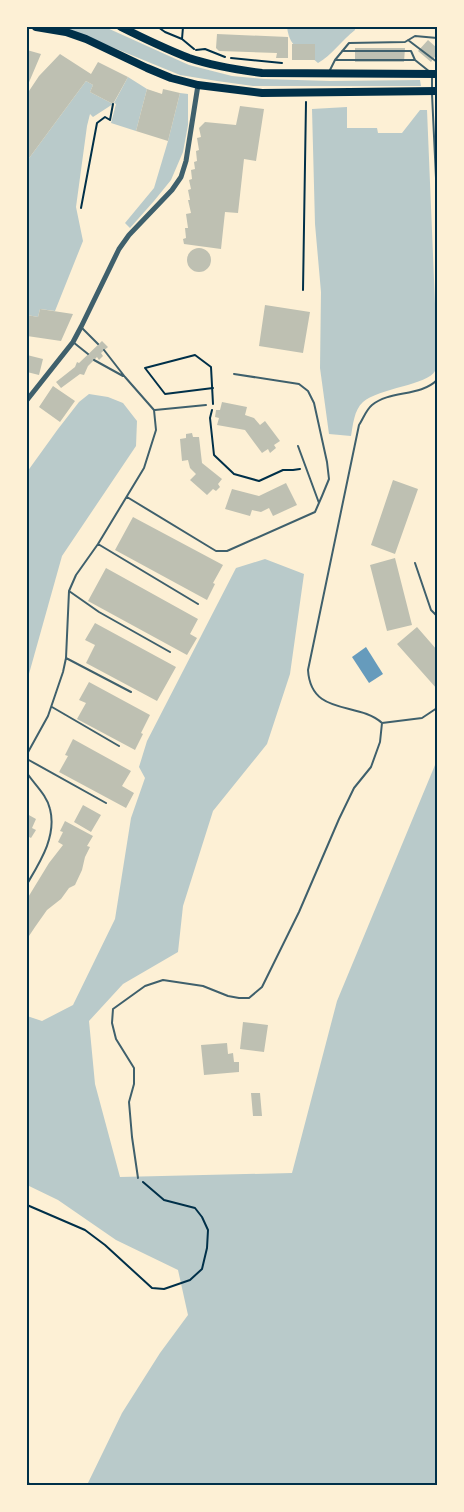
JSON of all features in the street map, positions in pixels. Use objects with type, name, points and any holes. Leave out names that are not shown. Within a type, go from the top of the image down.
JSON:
[{"type":"main road","points":[[36,27],[66,32],[86,39],[163,75],[198,85],[262,93],[434,91]]},
{"type":"main road","points":[[121,27],[191,58],[262,73],[435,74]]},
{"type":"street","points":[[27,400],[73,342],[119,249],[181,177],[186,161],[198,85]]},
{"type":"lane","points":[[329,74],[335,60],[349,43],[405,42],[415,36],[437,38]]},
{"type":"lane","points":[[408,40],[437,62]]},
{"type":"lane","points":[[342,51],[411,51],[415,60],[435,74],[437,199]]},
{"type":"lane","points":[[335,60],[415,60]]},
{"type":"lane","points":[[81,327],[98,344]]},
{"type":"lane","points":[[73,342],[88,354]]},
{"type":"lane","points":[[27,754],[52,707],[63,672],[66,658],[69,591],[76,575],[98,544],[144,468],[156,430],[154,410],[104,350]]},
{"type":"lane","points":[[94,360],[125,377]]},
{"type":"lane","points":[[126,497],[216,551],[227,551],[315,512],[328,479],[327,462],[314,402],[308,391],[299,384],[234,374]]},
{"type":"lane","points":[[437,380],[421,389],[387,398],[370,406],[359,425],[308,670],[309,681],[319,697],[332,705],[375,717],[382,723],[422,718],[437,708]]},
{"type":"lane","points":[[154,410],[206,405]]},
{"type":"lane","points":[[298,446],[319,503]]},
{"type":"lane","points":[[98,544],[198,604]]},
{"type":"lane","points":[[415,562],[431,610],[437,616]]},
{"type":"lane","points":[[69,591],[99,612],[170,652]]},
{"type":"lane","points":[[66,658],[131,692]]},
{"type":"lane","points":[[52,707],[119,746]]},
{"type":"lane","points":[[138,1178],[129,1102],[134,1084],[134,1068],[116,1039],[112,1023],[113,1009],[146,986],[163,981],[203,986],[239,998],[249,998],[262,987],[354,788],[371,767],[380,742],[382,723]]},
{"type":"lane","points":[[27,759],[106,803]]},
{"type":"lane","points":[[27,773],[50,808],[51,824],[45,853],[27,884]]},
{"type":"path","points":[[158,27],[182,39],[212,64]]},
{"type":"path","points":[[182,39],[183,27]]},
{"type":"path","points":[[196,51],[205,50],[227,57],[281,62],[288,73]]},
{"type":"path","points":[[81,208],[97,123],[105,117],[110,120],[113,104]]},
{"type":"path","points":[[303,290],[306,109]]},
{"type":"path","points":[[213,388],[165,394],[145,368],[195,355],[211,367],[213,388],[213,406],[210,418],[214,455],[234,474],[259,482],[283,470],[306,468]]},
{"type":"path","points":[[27,1205],[85,1230],[152,1288],[164,1289],[190,1280],[202,1269],[207,1248],[208,1230],[202,1217],[195,1208],[164,1200],[138,1178]]},
{"type":"path","points":[[27,1479],[29,1485]]},
{"type":"shaded area","points":[[63,27],[105,27],[189,65],[232,76],[330,81],[420,80],[421,86],[253,86],[180,75]]},
{"type":"shaded area","points":[[287,27],[355,27],[355,30],[318,63],[294,45]]},
{"type":"shaded area","points":[[128,77],[147,89],[136,131],[111,123],[116,104],[114,103]]},
{"type":"shaded area","points":[[86,81],[93,85],[90,92],[113,104],[93,117],[90,114],[87,126],[76,207],[83,241],[55,311],[40,309],[38,317],[27,315],[27,161]]},
{"type":"shaded area","points":[[180,93],[188,94],[188,125],[183,152],[171,180],[130,228],[125,223],[154,188]]},
{"type":"shaded area","points":[[347,107],[347,128],[377,128],[378,133],[402,133],[420,110],[427,110],[437,359],[436,369],[431,376],[380,393],[363,402],[356,413],[351,436],[329,434],[320,368],[321,292],[315,224],[312,109]]},
{"type":"shaded area","points":[[89,394],[108,397],[123,403],[137,421],[136,446],[62,556],[27,681],[27,472],[79,402]]},
{"type":"shaded area","points":[[265,559],[304,574],[290,674],[267,744],[213,811],[183,906],[178,952],[123,984],[89,1021],[95,1084],[120,1177],[292,1173],[337,1001],[435,765],[437,765],[437,1485],[87,1485],[122,1413],[160,1353],[188,1315],[178,1270],[116,1240],[58,1200],[27,1185],[27,1016],[42,1021],[73,1005],[115,919],[131,818],[145,778],[139,767],[147,741],[236,568]]},
{"type":"water","points":[[366,647],[383,674],[369,683],[352,657]]},
{"type":"building","points":[[217,34],[288,37],[288,58],[276,58],[277,53],[219,51],[216,48]]},
{"type":"building","points":[[428,40],[437,48],[437,54],[431,62],[418,51]]},
{"type":"building","points":[[292,44],[315,44],[315,60],[292,60]]},
{"type":"building","points":[[355,48],[405,48],[404,62],[355,62]]},
{"type":"building","points":[[27,50],[41,54],[27,87]]},
{"type":"building","points":[[60,54],[91,74],[98,62],[128,77],[113,104],[90,92],[93,85],[86,81],[27,161],[27,94],[39,76]]},
{"type":"building","points":[[147,89],[162,94],[163,89],[180,93],[168,141],[136,131]]},
{"type":"building","points":[[240,106],[264,109],[256,161],[244,159],[238,213],[225,212],[221,249],[184,244],[185,228],[188,228],[186,214],[191,213],[188,200],[190,200],[188,190],[191,189],[189,180],[192,179],[191,170],[195,169],[194,162],[197,161],[196,151],[199,150],[197,138],[201,137],[199,128],[205,122],[236,125]]},
{"type":"building","points":[[199,248],[204,249],[210,255],[210,265],[204,271],[199,272],[194,271],[188,265],[187,260],[188,255],[194,249]]},
{"type":"building","points":[[265,305],[310,312],[303,353],[259,346]]},
{"type":"building","points":[[40,309],[73,314],[61,341],[27,336],[27,315],[38,317]]},
{"type":"building","points":[[102,341],[108,347],[101,353],[103,356],[99,360],[97,357],[88,366],[84,375],[80,374],[61,388],[56,382]]},
{"type":"building","points":[[27,355],[43,359],[39,375],[27,372]]},
{"type":"building","points":[[53,386],[75,401],[60,422],[39,407]]},
{"type":"building","points":[[222,402],[247,407],[245,415],[254,418],[260,425],[265,421],[280,441],[274,445],[276,448],[270,453],[268,449],[262,453],[245,430],[217,425],[219,418],[215,417],[216,410],[220,410]]},
{"type":"building","points":[[192,433],[193,437],[199,437],[202,463],[222,479],[218,484],[220,487],[216,491],[213,489],[207,495],[190,480],[196,474],[190,468],[188,460],[182,461],[180,439]]},
{"type":"building","points":[[393,480],[418,489],[395,554],[371,545]]},
{"type":"building","points":[[286,483],[297,505],[273,516],[269,508],[261,512],[252,510],[250,516],[225,509],[232,489],[259,496]]},
{"type":"building","points":[[133,517],[223,565],[207,600],[115,550]]},
{"type":"building","points":[[395,558],[412,625],[387,631],[370,565]]},
{"type":"building","points":[[106,568],[198,619],[190,634],[197,638],[187,655],[88,601]]},
{"type":"building","points":[[95,623],[176,667],[157,701],[86,663],[95,645],[85,640]]},
{"type":"building","points":[[417,627],[437,650],[437,689],[397,644]]},
{"type":"building","points":[[89,682],[150,715],[135,750],[77,719],[86,703],[79,700]]},
{"type":"building","points":[[73,739],[131,771],[122,786],[134,793],[126,808],[59,772],[68,756],[65,755]]},
{"type":"building","points":[[83,805],[101,815],[91,832],[74,822]]},
{"type":"building","points":[[27,814],[36,819],[32,828],[36,830],[31,838],[27,836]]},
{"type":"building","points":[[65,821],[93,836],[87,846],[90,847],[75,885],[47,910],[29,936],[27,935],[27,899],[63,845],[58,842]]},
{"type":"building","points":[[243,1022],[268,1025],[264,1052],[240,1049]]},
{"type":"building","points":[[227,1043],[228,1054],[233,1053],[234,1062],[239,1062],[239,1072],[204,1075],[201,1045]]},
{"type":"building","points":[[251,1093],[260,1093],[262,1116],[253,1116]]}]
